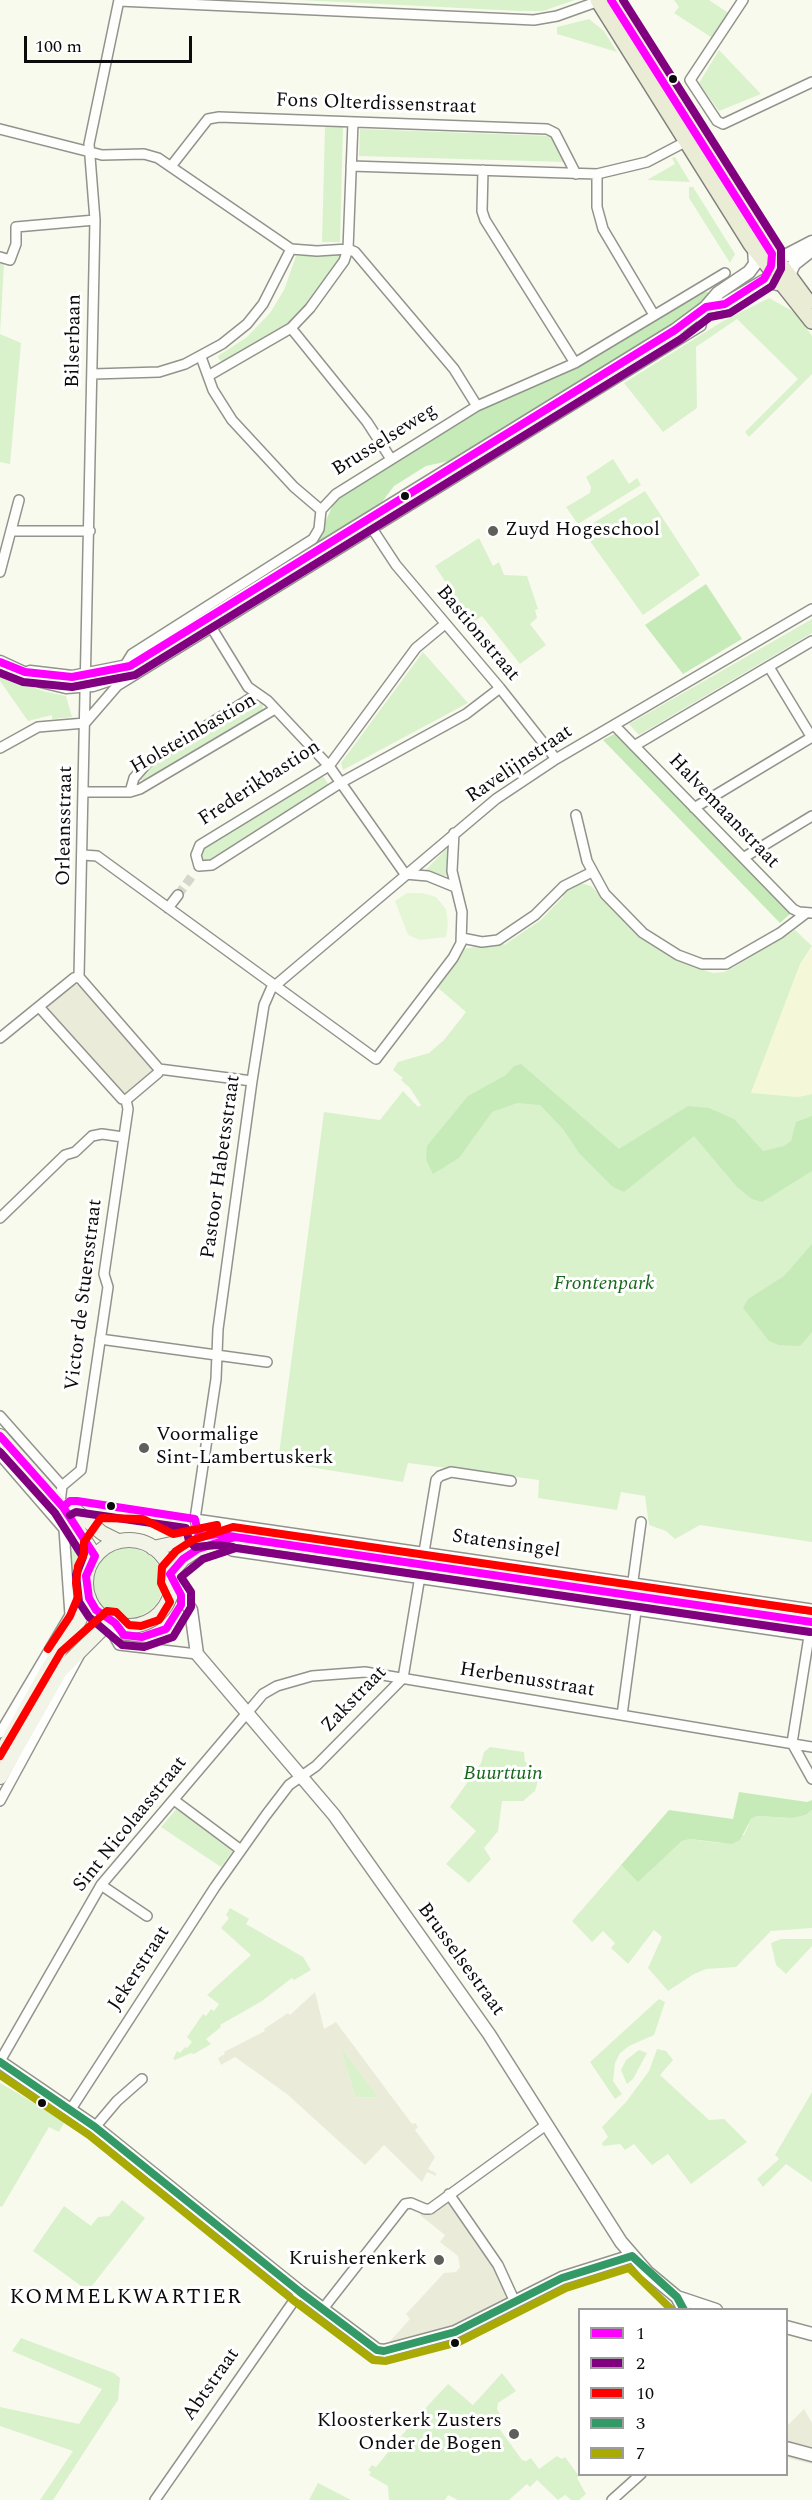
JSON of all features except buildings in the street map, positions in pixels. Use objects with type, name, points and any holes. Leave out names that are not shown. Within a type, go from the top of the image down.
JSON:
[{"type":"main road","points":[[603,0],[754,248],[771,261]]},
{"type":"main road","points":[[603,0],[812,321]]},
{"type":"main road","points":[[787,283],[812,307]]},
{"type":"main road","points":[[0,1436],[56,1499],[95,1556]]},
{"type":"main road","points":[[56,1499],[76,1510],[102,1533],[118,1541]]},
{"type":"main road","name":"Statensingel","points":[[153,1548],[217,1534],[634,1596],[811,1629]]},
{"type":"main road","name":"Statensingel","points":[[171,1577],[183,1558],[198,1549],[235,1537]]},
{"type":"main road","points":[[118,1541],[139,1541],[153,1548],[164,1560],[171,1577],[167,1600],[156,1616],[138,1624],[112,1622],[96,1610],[89,1598],[86,1576],[95,1556],[105,1547],[118,1541]]},
{"type":"main road","points":[[0,1755],[64,1637],[89,1598]]},
{"type":"main road","points":[[0,1777],[60,1671],[78,1650],[112,1622]]},
{"type":"street","points":[[119,1],[534,20],[565,14],[603,0]]},
{"type":"street","points":[[743,0],[690,80],[717,121],[723,124],[812,82]]},
{"type":"street","name":"Bilserbaan","points":[[84,681],[90,531],[95,219],[88,151],[119,1]]},
{"type":"street","name":"Fons Olterdissenstraat","points":[[172,165],[208,119],[214,117],[547,129],[555,133],[576,174]]},
{"type":"street","points":[[208,376],[291,328],[324,291],[345,261],[348,249],[352,122]]},
{"type":"street","points":[[0,129],[102,154],[144,154],[172,165],[291,249],[317,251],[348,249],[365,261],[454,369],[477,406]]},
{"type":"street","points":[[351,166],[597,174],[641,164],[687,141]]},
{"type":"street","points":[[483,170],[482,211],[485,220],[575,363]]},
{"type":"street","points":[[597,174],[598,219],[654,315]]},
{"type":"street","points":[[0,257],[10,260],[16,244],[16,226],[95,219]]},
{"type":"street","points":[[771,261],[811,243]]},
{"type":"street","points":[[787,283],[794,264],[811,243]]},
{"type":"street","name":"Brusselseweg","points":[[0,662],[46,683],[114,678],[127,666],[389,513],[675,330],[704,308],[718,293],[751,269],[756,259],[754,248]]},
{"type":"street","points":[[93,374],[159,372],[201,357],[232,337],[251,320],[267,298],[291,249]]},
{"type":"street","name":"Brusselseweg","points":[[127,666],[132,654],[305,545],[319,529],[321,510],[336,494],[477,406],[575,363],[725,273]]},
{"type":"street","name":"Brusselseweg","points":[[704,308],[725,304],[764,281],[787,283]]},
{"type":"street","points":[[703,287],[718,293],[725,304]]},
{"type":"street","points":[[291,328],[367,422],[391,459]]},
{"type":"street","points":[[201,357],[208,376],[232,420],[294,487],[321,510]]},
{"type":"street","points":[[0,572],[13,531],[19,500]]},
{"type":"street","name":"Brusselseweg","points":[[85,723],[117,686],[213,630],[373,530],[389,513]]},
{"type":"street","name":"Bastionstraat","points":[[373,530],[396,565],[500,688],[556,759]]},
{"type":"street","points":[[13,531],[90,531]]},
{"type":"street","name":"Ravelijnstraat","points":[[273,985],[496,800],[556,759],[812,609]]},
{"type":"street","name":"Frederikbastion","points":[[192,876],[199,866],[196,855],[200,845],[329,766],[416,648],[445,624]]},
{"type":"street","points":[[213,630],[248,687],[275,709],[329,766],[405,874],[440,879],[455,887]]},
{"type":"street","points":[[634,746],[812,641]]},
{"type":"street","points":[[694,808],[812,737],[769,667]]},
{"type":"street","name":"Orleansstraat","points":[[79,977],[85,792],[84,681]]},
{"type":"street","points":[[199,866],[205,868],[212,865],[342,782],[466,714],[500,688]]},
{"type":"street","name":"Holsteinbastion","points":[[130,792],[134,778],[147,763],[257,694]]},
{"type":"street","name":"Holsteinbastion","points":[[85,792],[130,792],[140,789],[275,709]]},
{"type":"street","points":[[0,748],[38,727],[85,723]]},
{"type":"street","name":"Halvemaanstraat","points":[[614,725],[793,909],[808,913]]},
{"type":"street","points":[[576,815],[592,872],[619,910],[643,933],[664,947],[702,964],[718,966],[732,962],[808,913]]},
{"type":"street","points":[[743,858],[812,816]]},
{"type":"street","points":[[83,855],[97,856],[375,1059],[453,958],[462,938],[462,912],[452,871],[454,833]]},
{"type":"street","points":[[462,938],[482,942],[498,940],[535,915],[564,886],[592,872]]},
{"type":"street","points":[[168,908],[178,895]]},
{"type":"street","points":[[0,1038],[40,1008],[74,978],[79,977],[159,1069],[252,1081]]},
{"type":"street","name":"Pastoor Habetsstraat","points":[[199,1537],[195,1519],[252,1081],[265,1000],[273,985]]},
{"type":"street","points":[[40,1008],[122,1099],[126,1100],[158,1073],[159,1069]]},
{"type":"street","name":"Victor de Stuersstraat","points":[[56,1499],[81,1470],[108,1287],[104,1274],[128,1109],[126,1100]]},
{"type":"street","points":[[0,1218],[65,1155],[75,1152],[92,1136],[102,1134],[123,1137]]},
{"type":"street","points":[[100,1339],[267,1362]]},
{"type":"street","points":[[0,1416],[56,1499],[65,1532],[70,1615],[64,1637],[0,1733]]},
{"type":"street","points":[[0,1455],[56,1499]]},
{"type":"street","name":"Zakstraat","points":[[301,1776],[316,1766],[403,1678],[434,1486],[440,1476],[451,1472],[510,1481]]},
{"type":"street","name":"Statensingel","points":[[195,1519],[421,1565]]},
{"type":"street","points":[[622,1715],[641,1522]]},
{"type":"street","points":[[112,1622],[119,1645],[197,1654],[191,1610],[171,1577]]},
{"type":"street","name":"Statensingel","points":[[634,1596],[812,1609]]},
{"type":"street","points":[[811,1629],[792,1743],[812,1779]]},
{"type":"street","points":[[0,1801],[80,1658],[78,1650]]},
{"type":"street","name":"Brusselsestraat","points":[[197,1654],[334,1815],[489,2034],[621,2242],[632,2256],[677,2298],[683,2308]]},
{"type":"street","name":"Herbenusstraat","points":[[247,1713],[273,1687],[312,1676],[365,1672],[812,1747]]},
{"type":"street","name":"Sint Nicolaasstraat","points":[[0,2061],[101,1885],[247,1713]]},
{"type":"street","name":"Jekerstraat","points":[[71,2109],[241,1850],[289,1785],[301,1776]]},
{"type":"street","points":[[174,1800],[241,1850]]},
{"type":"street","name":"Jekerstraat","points":[[101,1885],[147,1916]]},
{"type":"street","points":[[0,2061],[95,2127],[322,2310],[377,2350],[384,2351],[455,2332],[569,2275],[632,2256]]},
{"type":"street","points":[[95,2127],[117,2101],[142,2079]]},
{"type":"street","points":[[322,2310],[405,2204],[411,2203],[425,2210],[430,2209],[546,2125]]},
{"type":"street","points":[[449,2194],[498,2265],[515,2302]]},
{"type":"street","name":"Abtstraat","points":[[155,2500],[301,2293]]},
{"type":"street","name":"Brusselsestraat","points":[[677,2298],[709,2308]]},
{"type":"street","points":[[788,2328],[812,2334]]},
{"type":"street","points":[[788,2449],[812,2455]]},
{"type":"street","points":[[612,2500],[640,2476]]},
{"type":"green space","points":[[300,0],[575,0],[543,11],[520,11]]},
{"type":"green space","points":[[619,0],[625,0],[673,77],[670,79]]},
{"type":"green space","points":[[674,0],[709,0],[733,16],[717,41],[674,13],[679,7]]},
{"type":"green space","points":[[589,19],[604,31],[617,52],[557,34],[557,27]]},
{"type":"green space","points":[[719,50],[761,94],[719,111],[699,83]]},
{"type":"green space","points":[[325,127],[343,127],[340,242],[322,242]]},
{"type":"green space","points":[[360,129],[551,136],[565,162],[359,156]]},
{"type":"green space","points":[[713,140],[768,229],[761,233],[706,145]]},
{"type":"green space","points":[[675,157],[690,182],[647,180],[675,164],[672,158]]},
{"type":"green space","points":[[689,187],[693,187],[735,254],[730,263],[689,198]]},
{"type":"green space","points":[[342,255],[311,302],[287,325],[222,362],[219,359],[218,356],[247,337],[270,313],[284,290],[296,256]]},
{"type":"green space","points":[[0,262],[4,263],[0,334]]},
{"type":"green space","points":[[708,292],[710,295],[684,316],[449,461],[426,466],[394,486],[379,506],[315,544],[333,505],[341,495],[480,408],[698,293]]},
{"type":"green space","points":[[769,298],[796,313],[812,336],[812,374],[749,437],[745,432],[798,379],[737,319],[696,347],[697,408],[663,432],[624,383],[723,321]]},
{"type":"green space","points":[[0,334],[21,343],[10,464],[0,462]]},
{"type":"green space","points":[[613,459],[629,484],[637,478],[641,485],[578,524],[566,507],[590,493],[591,487],[586,477]]},
{"type":"green space","points":[[645,491],[700,575],[643,615],[582,530]]},
{"type":"green space","points":[[479,538],[493,566],[499,562],[504,575],[527,576],[538,609],[535,610],[537,618],[530,624],[546,645],[520,664],[482,616],[464,628],[436,594],[448,586],[435,566]]},
{"type":"green space","points":[[706,584],[742,639],[683,674],[645,625]]},
{"type":"green space","points":[[812,619],[812,633],[639,735],[629,724]]},
{"type":"green space","points":[[423,652],[468,703],[343,770],[341,763]]},
{"type":"green space","points":[[0,674],[43,691],[66,696],[72,717],[52,719],[52,715],[28,721],[0,681]]},
{"type":"green space","points":[[257,700],[263,703],[263,710],[148,780],[141,780],[140,776],[145,770]]},
{"type":"green space","points":[[616,733],[791,913],[780,923],[603,740]]},
{"type":"green space","points":[[322,775],[329,785],[206,865],[199,861],[204,847]]},
{"type":"green space","points":[[446,849],[450,851],[449,874],[446,876],[425,871]]},
{"type":"green space","name":"Frontenpark","points":[[580,883],[591,886],[640,935],[691,966],[713,973],[724,972],[734,967],[795,930],[812,946],[800,964],[751,1093],[798,1097],[812,1094],[812,1542],[700,1525],[675,1539],[666,1531],[649,1525],[645,1496],[621,1492],[617,1510],[538,1498],[539,1480],[408,1463],[403,1482],[278,1462],[324,1112],[380,1120],[403,1091],[418,1107],[421,1105],[410,1088],[401,1080],[403,1078],[393,1070],[398,1062],[429,1053],[444,1040],[466,1012],[437,987],[463,949],[502,942],[504,945],[541,920],[563,897],[563,892],[568,887]]},
{"type":"green space","points":[[407,893],[422,893],[436,897],[446,909],[448,923],[446,937],[420,940],[408,935],[395,901]]},
{"type":"green space","points":[[812,948],[812,1094],[798,1097],[751,1094],[800,964]]},
{"type":"green space","points":[[521,1064],[619,1149],[688,1106],[709,1108],[734,1119],[763,1151],[784,1146],[791,1141],[796,1122],[812,1116],[812,1171],[762,1202],[752,1199],[737,1187],[694,1136],[624,1192],[613,1187],[580,1154],[563,1129],[540,1105],[517,1103],[492,1112],[459,1158],[433,1174],[426,1160],[427,1146],[468,1096],[506,1075],[514,1066]]},
{"type":"green space","points":[[812,1244],[812,1332],[800,1346],[779,1345],[769,1341],[743,1308],[748,1299],[784,1276]]},
{"type":"green space","points":[[79,1541],[84,1556],[79,1574],[80,1601],[76,1613],[70,1554]]},
{"type":"green space","points":[[128,1548],[147,1554],[157,1564],[163,1583],[157,1602],[147,1612],[128,1618],[109,1612],[99,1602],[93,1583],[99,1564],[109,1554]]},
{"type":"green space","name":"Buurttuin","points":[[490,1747],[524,1752],[525,1762],[539,1769],[537,1784],[535,1791],[523,1801],[502,1801],[498,1831],[484,1848],[491,1859],[469,1883],[446,1864],[476,1831],[450,1807],[481,1763],[484,1752]]},
{"type":"green space","points":[[739,1792],[807,1802],[812,1800],[812,1810],[806,1815],[793,1818],[757,1816],[751,1819],[740,1840],[732,1844],[690,1839],[682,1841],[638,1882],[621,1865],[669,1810],[733,1819]]},
{"type":"green space","points":[[178,1807],[234,1849],[221,1867],[161,1827]]},
{"type":"green space","points":[[812,1810],[812,1928],[771,1931],[736,1967],[706,1969],[668,1991],[648,1968],[662,1937],[654,1930],[628,1964],[611,1948],[615,1943],[603,1931],[592,1942],[572,1921],[621,1865],[638,1881],[682,1841],[690,1839],[720,1843],[744,1835],[751,1819],[757,1816],[793,1818],[806,1815]]},
{"type":"green space","points":[[230,1908],[249,1919],[246,1924],[303,1957],[311,1970],[294,1980],[292,1978],[262,2001],[220,2025],[221,2027],[206,2039],[211,2044],[194,2054],[191,2053],[175,2060],[173,2059],[177,2051],[180,2053],[192,2042],[187,2037],[203,2014],[206,2016],[211,2009],[214,2011],[219,2004],[207,1995],[251,1955],[221,1928],[229,1918],[226,1915]]},
{"type":"green space","points":[[781,1939],[812,1939],[812,1946],[786,1974],[776,1965],[771,1943]]},
{"type":"green space","points":[[659,1999],[665,2002],[654,2035],[629,2046],[620,2053],[615,2063],[613,2081],[622,2094],[615,2099],[590,2062]]},
{"type":"green space","points":[[340,2046],[379,2098],[355,2097]]},
{"type":"green space","points":[[657,2049],[666,2051],[673,2060],[660,2075],[709,2120],[724,2119],[747,2142],[691,2184],[668,2154],[652,2165],[634,2144],[625,2150],[620,2144],[603,2146],[602,2143],[608,2137],[602,2127],[626,2102],[649,2071]]},
{"type":"green space","points":[[639,2050],[647,2053],[633,2079],[627,2084],[621,2070],[626,2060]]},
{"type":"green space","points":[[0,2083],[65,2121],[59,2132],[49,2127],[2,2207],[0,2206]]},
{"type":"green space","points":[[812,2092],[812,2182],[786,2164],[763,2187],[757,2179],[779,2159],[775,2155]]},
{"type":"green space","points":[[122,2200],[145,2218],[88,2291],[33,2251],[64,2206],[91,2226],[98,2217],[109,2216]]},
{"type":"green space","points":[[21,2338],[114,2373],[120,2378],[118,2400],[53,2500],[40,2500],[73,2451],[0,2426],[0,2407],[79,2424],[102,2389],[12,2351]]},
{"type":"green space","points":[[502,2373],[516,2391],[498,2403],[497,2409],[500,2414],[495,2417],[494,2421],[522,2460],[526,2461],[531,2458],[539,2469],[557,2456],[562,2459],[565,2457],[579,2476],[577,2478],[586,2494],[579,2500],[571,2500],[565,2495],[558,2500],[537,2480],[530,2487],[527,2484],[509,2500],[458,2500],[448,2495],[445,2500],[389,2500],[388,2486],[369,2475],[371,2472],[368,2470],[372,2465],[376,2467],[412,2423],[418,2425],[420,2421],[418,2416],[448,2384],[473,2405]]},
{"type":"green space","points":[[318,2483],[351,2500],[309,2500]]},
{"type":"shaded area","points":[[73,984],[79,985],[151,1066],[152,1073],[128,1094],[122,1093],[48,1010],[48,1005]]},
{"type":"shaded area","points":[[315,1992],[324,2029],[336,2022],[412,2124],[415,2123],[418,2127],[415,2130],[435,2157],[428,2169],[436,2173],[436,2176],[427,2172],[422,2182],[384,2145],[365,2165],[287,2094],[235,2057],[221,2065],[218,2058],[225,2054],[224,2052],[265,2031],[264,2029],[288,2013],[290,2015]],"holes":[[[341,2048],[378,2097],[355,2097]]]},
{"type":"shaded area","points":[[449,2194],[486,2247],[515,2302],[484,2318],[382,2350],[410,2319],[406,2314],[444,2273],[456,2272],[460,2267],[458,2256],[440,2242],[445,2235],[420,2215]]},
{"type":"shaded area","points":[[804,2409],[812,2423],[812,2464],[788,2458],[788,2425]]},
{"type":"tunnel","points":[[178,895],[192,876]]},
{"type":"transit line","name":"1","points":[[0,662],[25,672],[72,677],[130,666],[675,330],[706,307],[725,304],[764,279],[771,266],[772,254],[611,0]]},
{"type":"transit line","name":"2","points":[[0,673],[23,682],[72,687],[135,675],[681,339],[710,317],[730,313],[772,286],[781,269],[781,249],[623,0]]},
{"type":"transit line","name":"1","points":[[0,1436],[63,1507],[95,1556],[86,1576],[89,1598],[96,1610],[115,1623],[124,1635],[142,1637],[166,1629],[181,1605],[181,1595],[170,1574],[183,1559],[198,1549],[235,1537],[812,1622]]},
{"type":"transit line","name":"2","points":[[0,1452],[55,1513],[83,1557],[76,1575],[79,1602],[89,1617],[122,1645],[144,1647],[173,1637],[191,1607],[191,1592],[181,1577],[203,1559],[236,1548],[810,1632]]},
{"type":"transit line","name":"1","points":[[63,1507],[70,1501],[77,1501],[195,1519],[199,1537],[217,1534],[235,1537]]},
{"type":"transit line","name":"2","points":[[70,1515],[76,1512],[186,1528],[189,1541],[195,1547],[217,1545],[233,1547]]},
{"type":"transit line","name":"10","points":[[48,1649],[70,1616],[78,1597],[76,1583],[78,1566],[84,1554],[84,1542],[101,1518],[143,1519],[173,1534],[217,1525]]},
{"type":"transit line","name":"10","points":[[0,1756],[61,1652],[107,1611],[116,1612],[129,1625],[141,1626],[159,1620],[170,1602],[161,1583],[162,1567],[176,1551],[193,1540],[233,1527],[812,1611]]},
{"type":"transit line","name":"3","points":[[0,2062],[95,2127],[300,2292],[377,2350],[384,2351],[455,2332],[562,2278],[632,2256],[677,2297],[683,2308]]},
{"type":"transit line","name":"7","points":[[0,2075],[89,2135],[293,2300],[373,2360],[386,2361],[459,2342],[566,2288],[629,2268],[670,2308]]},
{"type":"place","name":"Zuyd Hogeschool","points":[[493,531]]},
{"type":"place","name":"Voormalige Sint-Lambertuskerk","points":[[144,1448]]},
{"type":"place","name":"Kruisherenkerk","points":[[439,2260]]},
{"type":"place","name":"Kloosterkerk Zusters Onder de Bogen","points":[[514,2434]]},
{"type":"district","name":"KOMMELKWARTIER","points":[[126,2299]]}]
